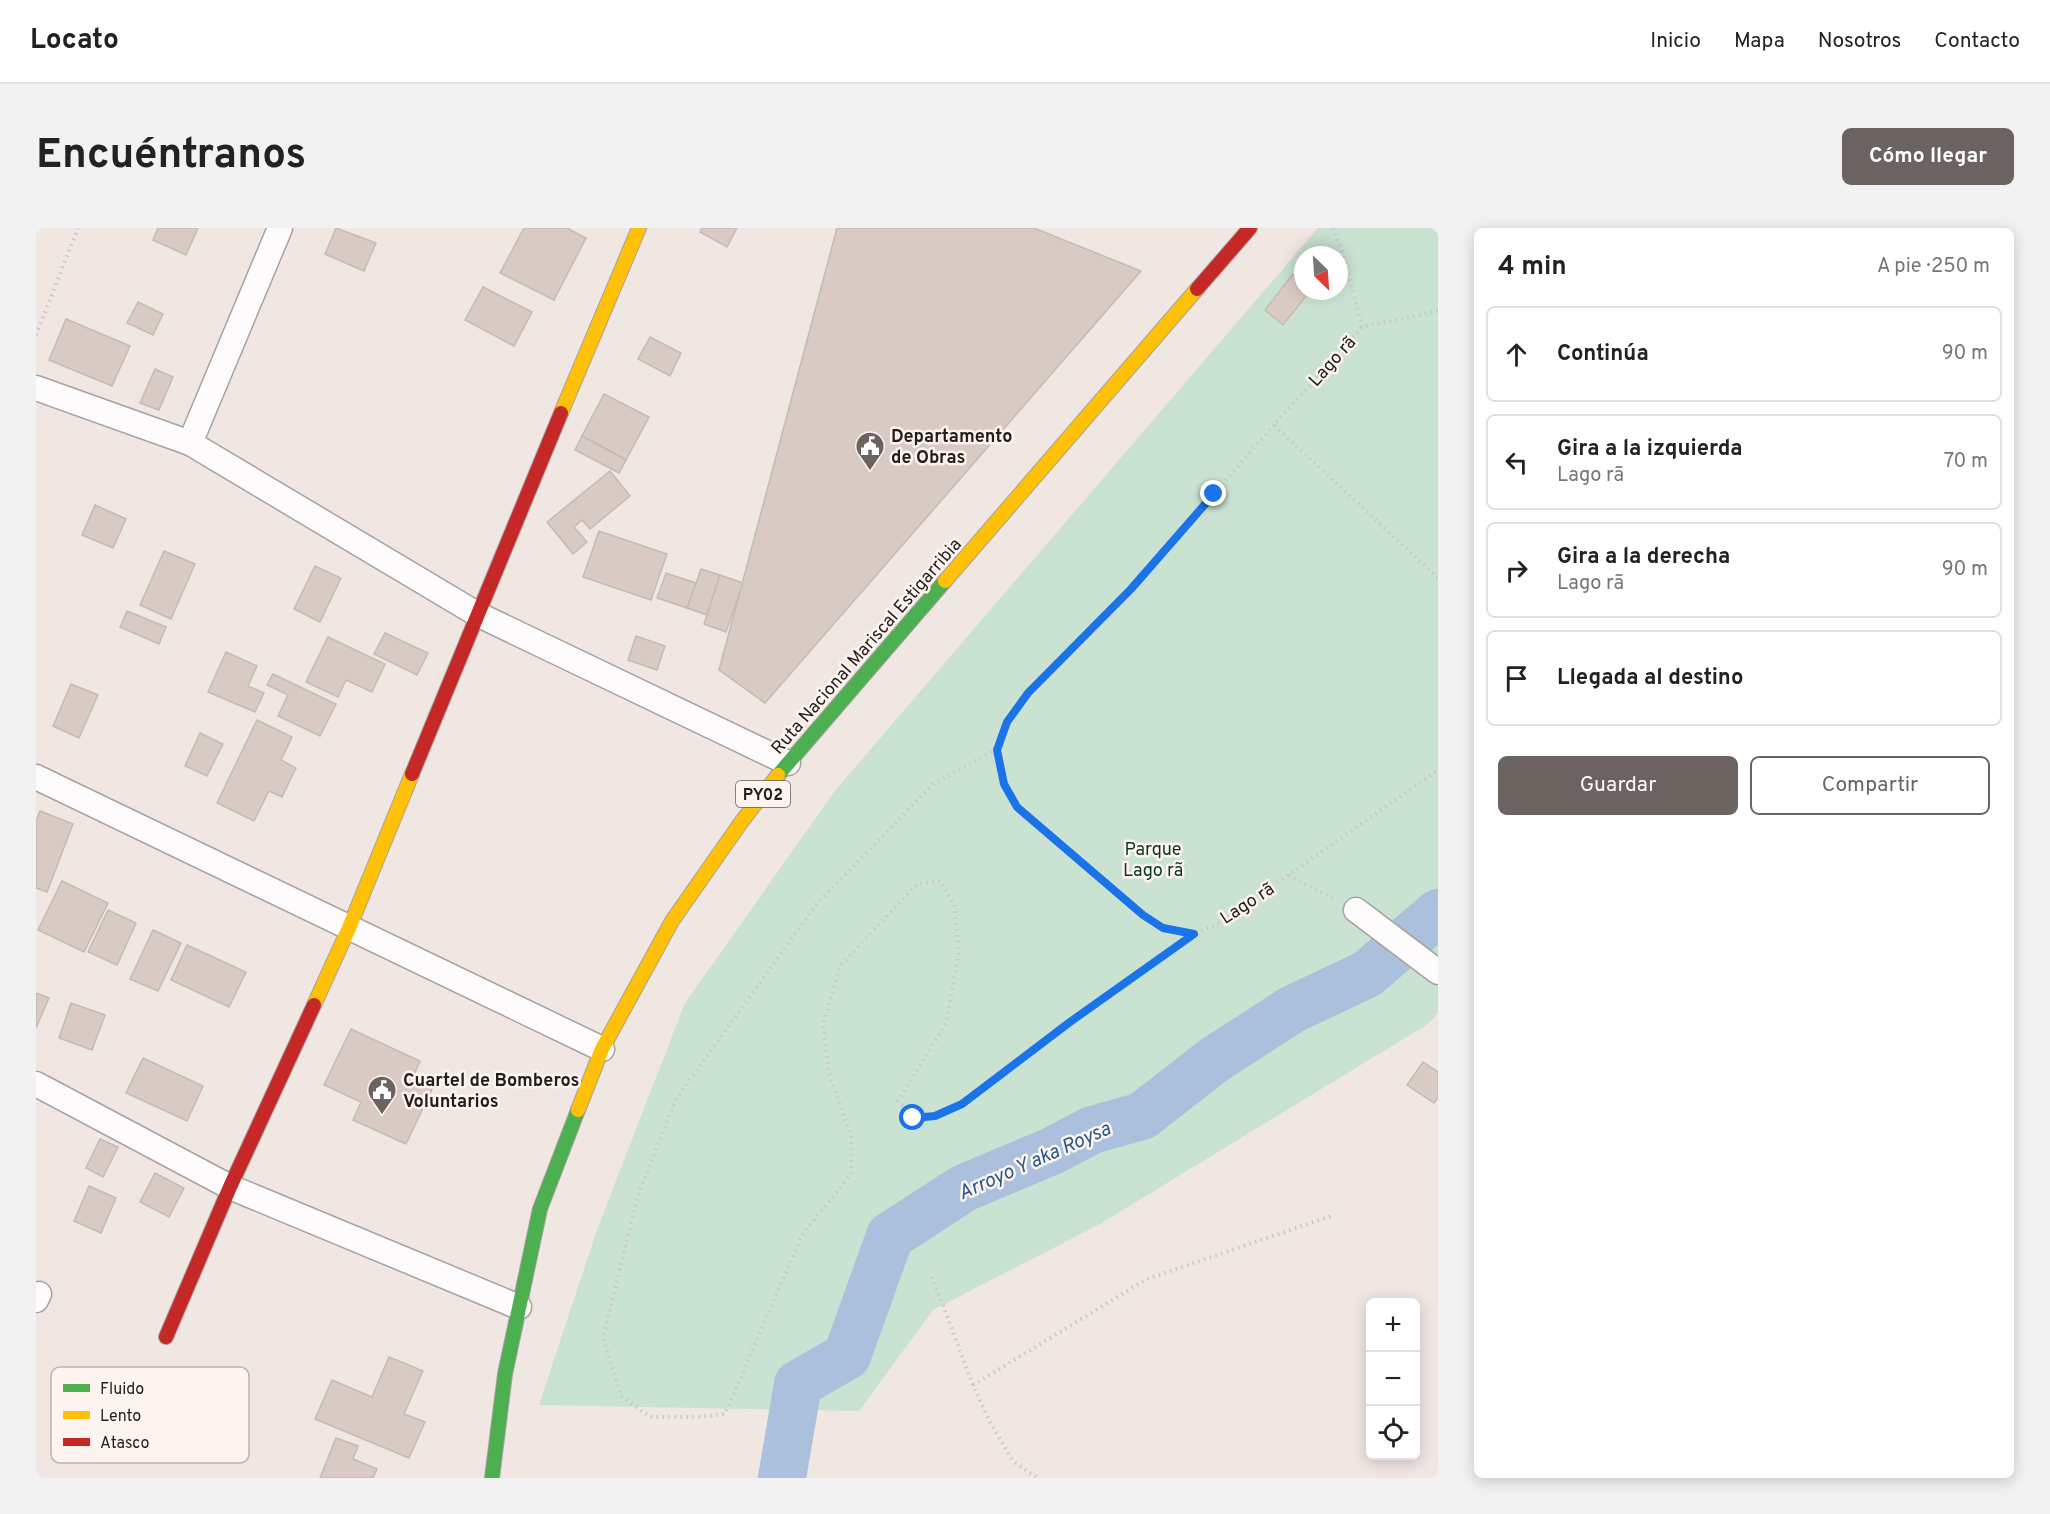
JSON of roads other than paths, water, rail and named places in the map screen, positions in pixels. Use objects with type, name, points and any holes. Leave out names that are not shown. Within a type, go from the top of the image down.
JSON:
[{"type":"main road","points":[[166,1337],[230,1187],[349,928],[477,614],[639,228]]},
{"type":"main road","name":"Ruta Nacional Mariscal Estigarribia","points":[[492,1478],[505,1374],[540,1209],[602,1049],[672,921],[742,820],[788,763],[1250,228]]},
{"type":"street","points":[[190,443],[280,228]]},
{"type":"street","points":[[36,388],[190,443],[477,614],[788,763]]},
{"type":"street","points":[[36,777],[602,1049]]},
{"type":"street","points":[[1356,910],[1432,968]]},
{"type":"street","points":[[36,1084],[230,1187],[519,1307]]},
{"type":"waterway","name":"Arroyo Y aka Roysa","points":[[782,1478],[798,1384],[847,1356],[890,1236],[964,1188],[1052,1151],[1092,1130],[1142,1116],[1214,1060],[1291,1010],[1367,974],[1438,913]]},
{"type":"place","name":"Departamento de Obras","points":[[870,472]]},
{"type":"place","name":"Cuartel de Bomberos Voluntarios","points":[[382,1116]]},
{"type":"park label","name":"Parque Lago rã","points":[[1153,859]]}]
